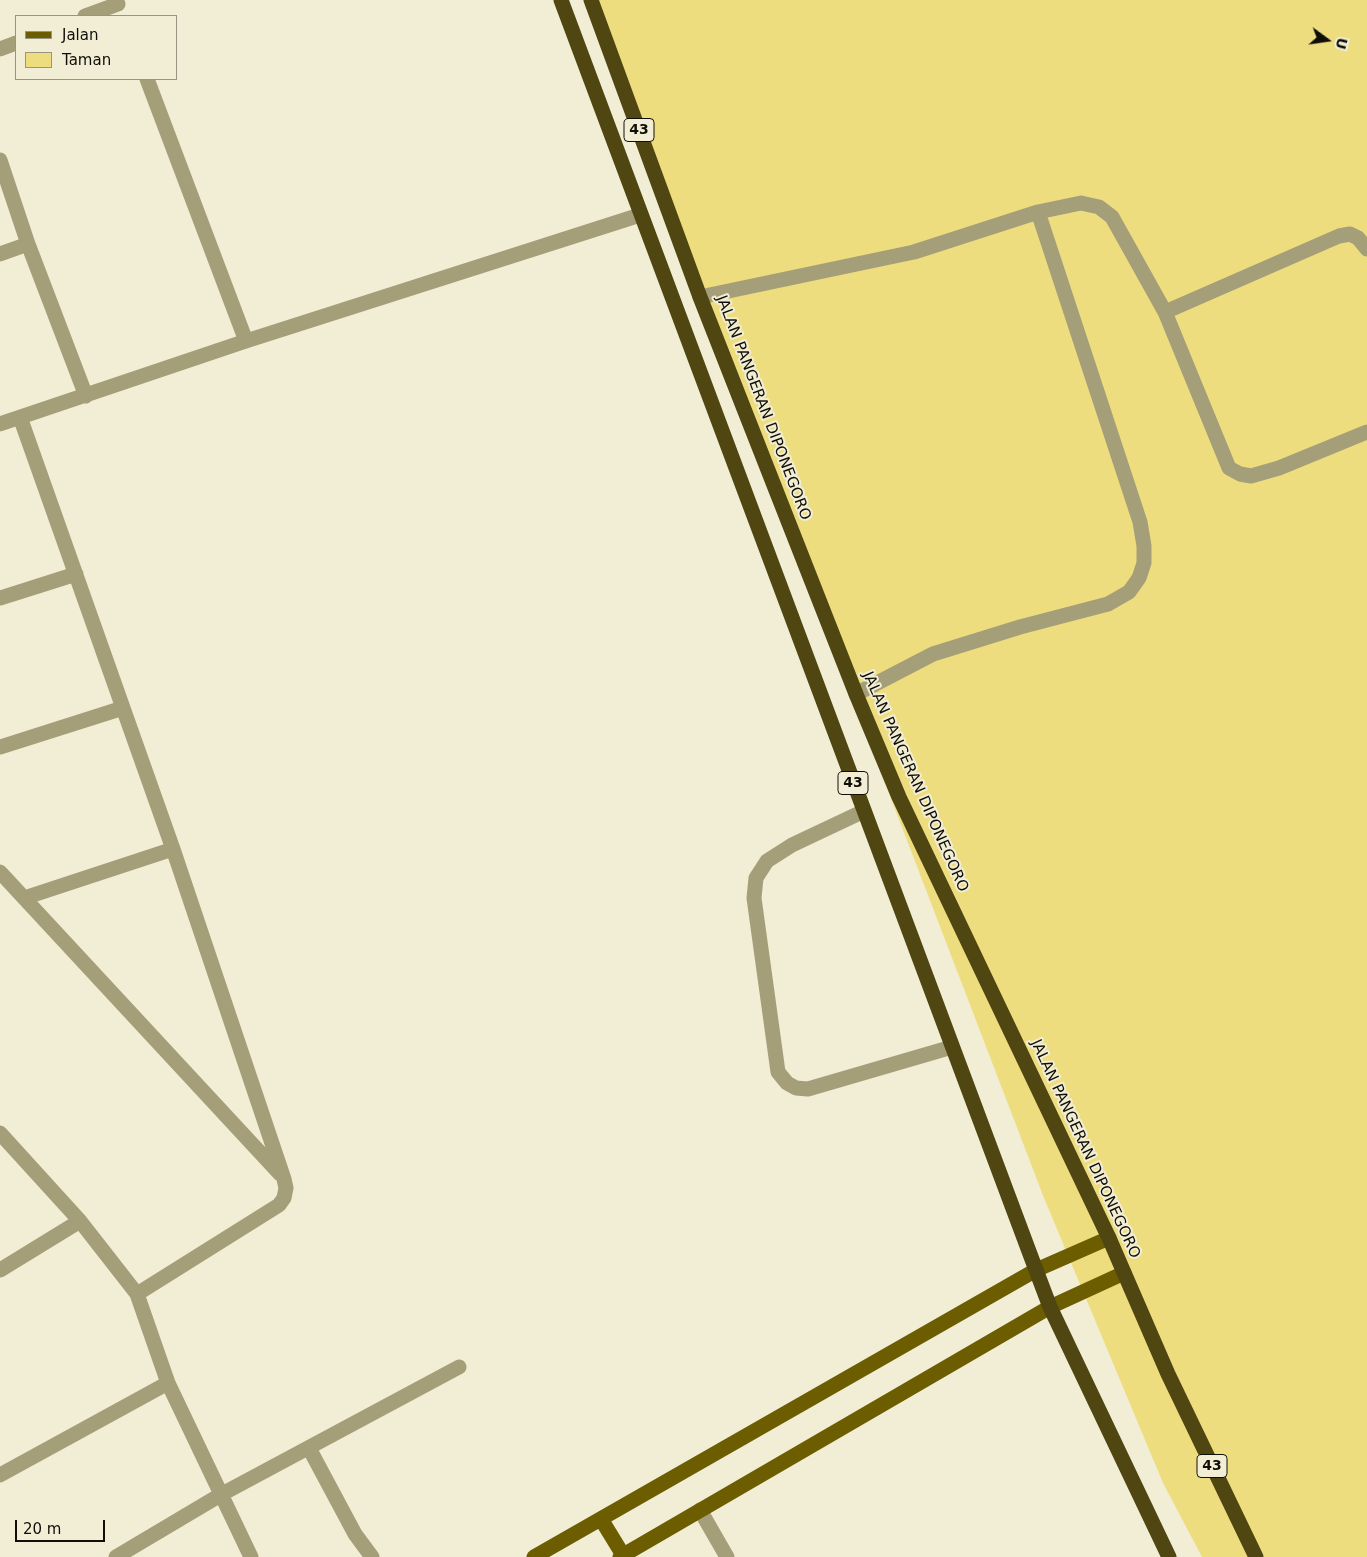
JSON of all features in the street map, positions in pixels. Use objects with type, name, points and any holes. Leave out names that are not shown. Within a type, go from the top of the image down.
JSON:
[{"type":"highway","name":"43","points":[[560,0],[1050,1307],[1169,1557]]},
{"type":"highway","name":"JALAN PANGERAN DIPONEGORO","points":[[591,0],[700,297],[856,694],[900,797],[1109,1238],[1168,1374],[1256,1557]]},
{"type":"main road","points":[[534,1557],[1036,1270],[1109,1238]]},
{"type":"main road","points":[[600,1519],[621,1556],[1050,1307],[1124,1273]]},
{"type":"street","points":[[89,15],[119,7]]},
{"type":"street","points":[[0,49],[15,43]]},
{"type":"street","points":[[146,80],[246,341]]},
{"type":"street","points":[[0,160],[28,244],[86,396]]},
{"type":"street","points":[[700,297],[914,252],[1038,212],[1081,203],[1099,207],[1112,217],[1165,312],[1229,468],[1240,474],[1251,476],[1279,468],[1367,432]]},
{"type":"street","points":[[856,694],[933,654],[1020,627],[1108,604],[1129,592],[1139,578],[1144,563],[1144,546],[1140,522],[1038,212]]},
{"type":"street","points":[[0,424],[246,341],[640,215]]},
{"type":"street","points":[[1165,312],[1339,236],[1350,234],[1358,238],[1367,249]]},
{"type":"street","points":[[0,254],[28,244]]},
{"type":"street","points":[[20,417],[173,850],[286,1188],[284,1198],[279,1205],[137,1294]]},
{"type":"street","points":[[0,598],[76,574]]},
{"type":"street","points":[[0,748],[123,708]]},
{"type":"street","points":[[864,811],[792,845],[767,861],[756,878],[754,898],[778,1072],[786,1083],[796,1088],[808,1089],[952,1047]]},
{"type":"street","points":[[24,898],[173,850]]},
{"type":"street","points":[[0,872],[284,1178]]},
{"type":"street","points":[[0,1133],[80,1221],[137,1294],[168,1383],[251,1557]]},
{"type":"street","points":[[0,1270],[80,1221]]},
{"type":"street","points":[[116,1557],[222,1494],[459,1367]]},
{"type":"street","points":[[0,1475],[168,1383]]},
{"type":"street","points":[[309,1448],[355,1534],[372,1557]]},
{"type":"street","points":[[700,1510],[727,1557]]},
{"type":"green space","points":[[591,0],[1367,0],[1367,1557],[1202,1557],[1163,1483],[1044,1198],[862,723]]}]
